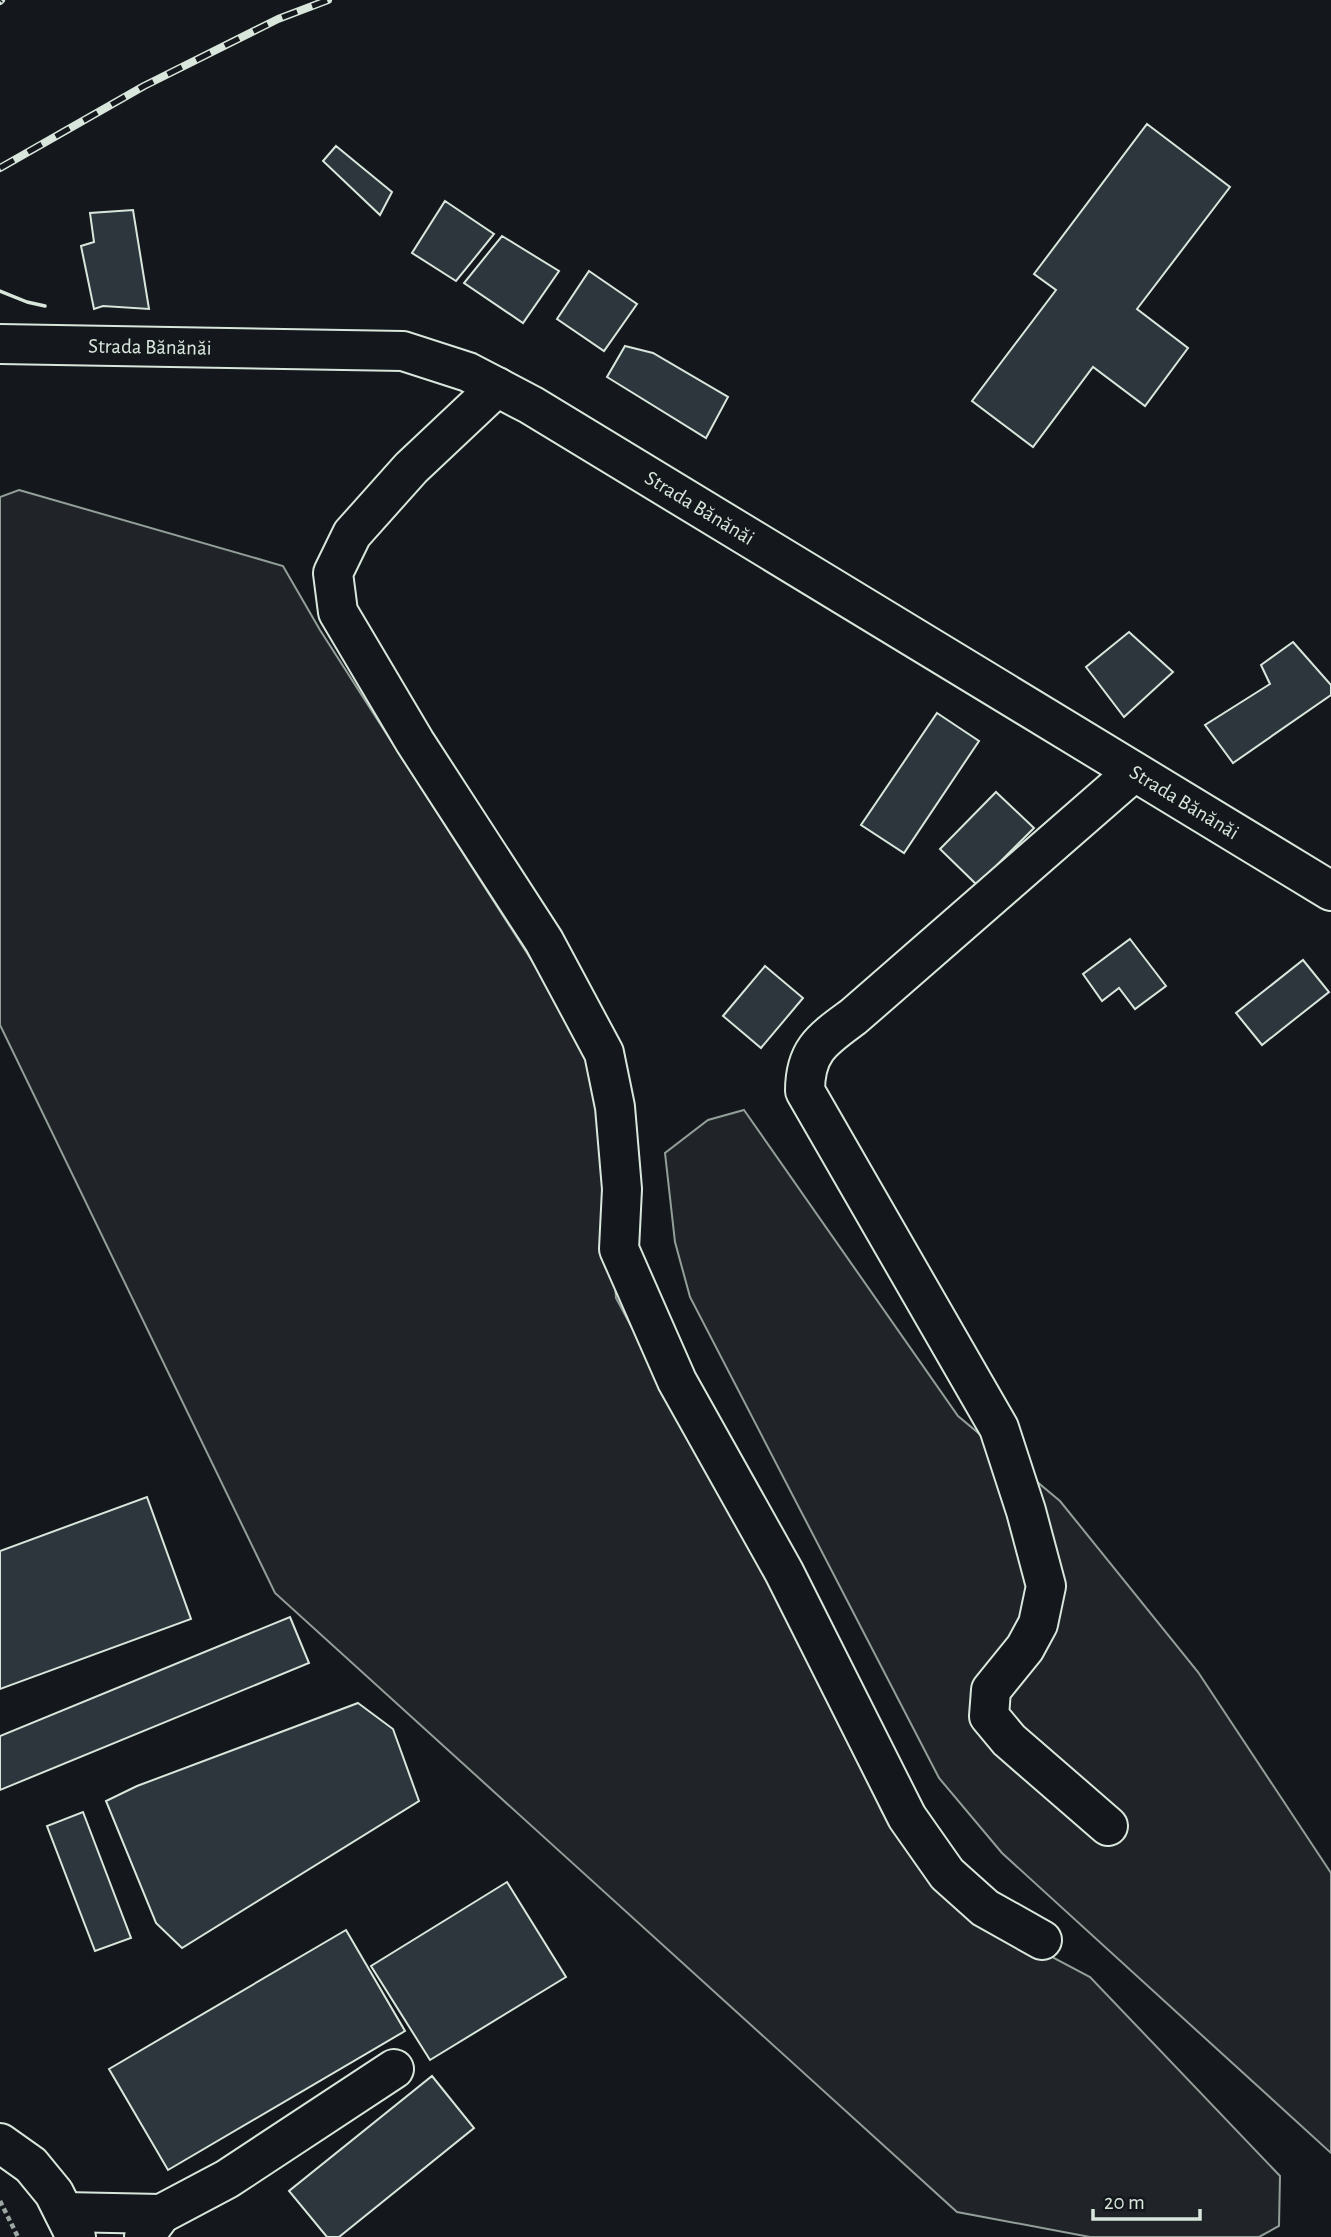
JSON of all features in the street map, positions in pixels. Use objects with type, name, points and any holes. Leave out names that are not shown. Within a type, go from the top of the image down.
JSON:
[{"type":"street","name":"Strada Bănănăi","points":[[0,344],[403,352],[468,372],[530,405],[1331,891]]},
{"type":"street","points":[[497,387],[411,468],[352,534],[333,573],[338,612],[415,741],[544,941],[604,1054],[615,1107],[622,1189],[619,1249],[677,1381],[784,1572],[907,1817],[947,1874],[985,1908],[1042,1940]]},
{"type":"street","points":[[1108,1826],[1009,1740],[989,1716],[991,1690],[1025,1648],[1038,1624],[1046,1586],[1026,1511],[999,1428],[805,1091],[805,1076],[818,1044],[853,1017],[1135,772]]},
{"type":"street","points":[[0,2143],[31,2165],[54,2193],[70,2224],[152,2226],[394,2069]]},
{"type":"path","points":[[0,2201],[18,2237]]},
{"type":"shaded area","points":[[19,490],[283,566],[320,630],[600,1067],[616,1298],[843,1722],[882,1812],[956,1906],[1090,1977],[1280,2176],[1279,2226],[1259,2237],[1090,2237],[957,2212],[275,1593],[0,1025],[0,497]]},
{"type":"shaded area","points":[[744,1110],[958,1416],[1060,1501],[1198,1672],[1331,1873],[1331,2153],[1002,1853],[939,1778],[690,1297],[675,1242],[665,1153],[708,1120]]},
{"type":"building","points":[[1147,124],[1230,187],[1137,309],[1188,348],[1145,406],[1093,367],[1033,447],[972,401],[1056,290],[1034,274]]},
{"type":"building","points":[[336,146],[392,192],[380,215],[323,161]]},
{"type":"building","points":[[445,201],[494,234],[456,281],[412,253]]},
{"type":"building","points":[[133,210],[149,309],[103,306],[94,309],[81,246],[94,242],[90,213]]},
{"type":"building","points":[[502,236],[559,271],[523,323],[464,283]]},
{"type":"building","points":[[589,271],[637,304],[604,351],[557,319]]},
{"type":"building","points":[[625,346],[653,353],[728,397],[706,438],[607,377]]},
{"type":"building","points":[[1129,632],[1173,672],[1124,717],[1086,667]]},
{"type":"building","points":[[1293,642],[1331,685],[1331,695],[1233,763],[1205,725],[1270,684],[1261,665]]},
{"type":"building","points":[[937,713],[979,741],[904,853],[861,825]]},
{"type":"building","points":[[996,792],[1034,828],[977,885],[940,849]]},
{"type":"building","points":[[1130,939],[1166,986],[1135,1009],[1119,988],[1102,1001],[1083,974]]},
{"type":"building","points":[[1303,960],[1329,992],[1262,1045],[1236,1013]]},
{"type":"building","points":[[765,966],[803,998],[761,1048],[723,1016]]},
{"type":"building","points":[[147,1497],[191,1619],[0,1689],[0,1551]]},
{"type":"building","points":[[290,1617],[309,1663],[0,1790],[0,1736]]},
{"type":"building","points":[[358,1703],[393,1729],[419,1801],[182,1948],[156,1923],[106,1801],[137,1786]]},
{"type":"building","points":[[83,1812],[131,1938],[95,1951],[47,1826]]},
{"type":"building","points":[[507,1882],[566,1977],[430,2060],[371,1966]]},
{"type":"building","points":[[346,1930],[405,2031],[168,2170],[109,2069]]},
{"type":"building","points":[[432,2076],[474,2128],[339,2237],[327,2237],[289,2191]]},
{"type":"railway","points":[[0,168],[144,86],[278,19],[328,0]]},
{"type":"wall","points":[[0,291],[45,306]]}]
